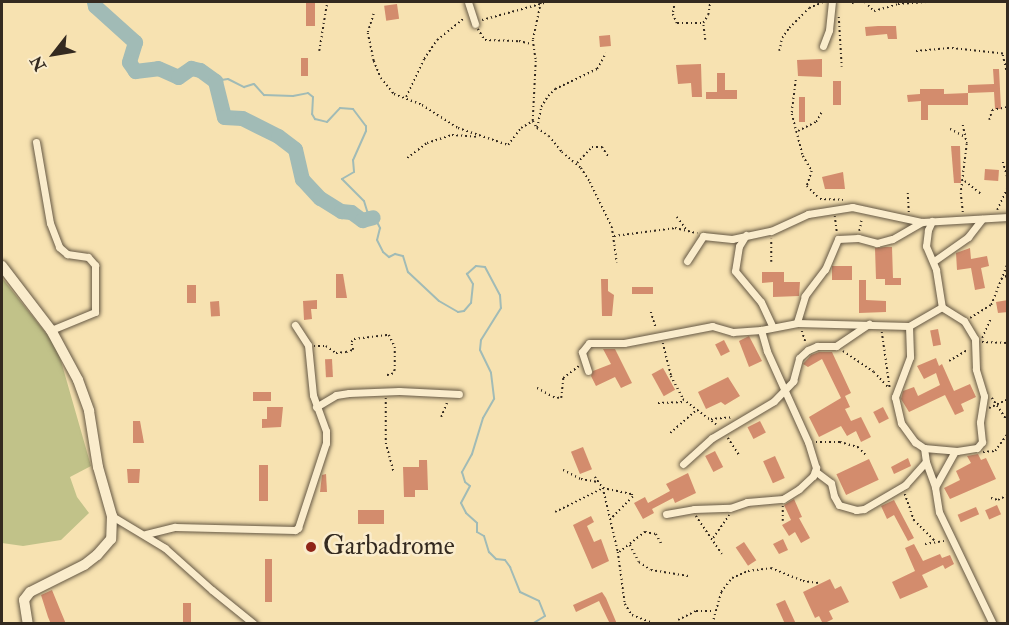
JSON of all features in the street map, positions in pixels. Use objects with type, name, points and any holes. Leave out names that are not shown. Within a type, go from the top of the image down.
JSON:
[{"type":"street","points":[[823,46],[829,30],[832,2]]},
{"type":"street","points":[[468,5],[475,24]]},
{"type":"street","points":[[36,142],[50,223],[59,247],[67,254],[88,257],[95,266],[95,312],[51,330]]},
{"type":"street","points":[[687,261],[703,236],[726,240],[771,231],[808,214],[852,207],[866,212],[922,222],[1008,216]]},
{"type":"street","points":[[934,261],[968,237],[982,219]]},
{"type":"street","points":[[909,326],[910,357],[895,397],[901,423],[915,442],[924,448],[955,451],[977,448],[982,442],[980,422],[984,396],[976,369],[978,344],[964,321],[942,308],[934,261],[926,246],[927,230],[932,221]]},
{"type":"street","points":[[797,323],[805,296],[825,269],[838,239],[858,238],[867,242],[884,242],[922,222]]},
{"type":"street","points":[[746,236],[739,246],[735,271],[761,302],[772,326]]},
{"type":"street","points":[[2,267],[51,330],[78,380],[88,411],[98,467],[112,516],[111,539],[97,555],[84,565],[30,592],[24,600],[28,624]]},
{"type":"street","points":[[588,371],[582,352],[589,343],[624,343],[712,326],[733,332],[797,323],[909,326],[942,308]]},
{"type":"street","points":[[683,464],[723,431],[768,405],[785,390],[796,376],[799,358],[808,350],[816,346],[836,346],[869,324]]},
{"type":"street","points":[[146,534],[175,527],[297,529],[326,443],[326,430],[316,407],[308,345],[295,325]]},
{"type":"street","points":[[760,330],[808,442],[815,471],[831,483],[839,505],[856,510],[874,504],[905,485],[926,462]]},
{"type":"street","points":[[316,407],[336,395],[387,392],[459,394]]},
{"type":"street","points":[[924,448],[926,462],[935,487],[939,512],[993,624]]},
{"type":"street","points":[[935,487],[955,451]]},
{"type":"street","points":[[666,514],[694,509],[730,508],[747,502],[783,499],[799,489],[815,471]]},
{"type":"street","points":[[112,516],[146,534],[254,624]]},
{"type":"path","points":[[319,51],[327,2]]},
{"type":"path","points":[[533,44],[519,41],[485,40],[475,24],[548,2]]},
{"type":"path","points":[[675,2],[673,14],[677,22],[703,23]]},
{"type":"path","points":[[705,40],[703,23],[708,15],[710,2]]},
{"type":"path","points":[[779,51],[782,38],[789,28],[808,8],[823,2]]},
{"type":"path","points":[[865,2],[874,11],[898,4],[930,2]]},
{"type":"path","points":[[541,3],[534,26],[533,44],[536,61],[533,121],[537,128],[549,136],[562,152],[576,163],[590,182],[614,236],[616,263]]},
{"type":"path","points":[[405,97],[424,59],[437,40],[461,21],[468,5]]},
{"type":"path","points":[[838,10],[842,67]]},
{"type":"path","points":[[374,14],[368,33],[378,71],[390,90],[458,128],[482,138]]},
{"type":"path","points":[[916,51],[952,48],[1008,54]]},
{"type":"path","points":[[537,128],[541,107],[548,96],[555,89],[597,69],[606,53]]},
{"type":"path","points":[[1002,54],[1008,75]]},
{"type":"path","points":[[796,80],[792,114],[803,156],[812,171],[807,186],[820,199],[842,199],[852,207]]},
{"type":"path","points":[[989,120],[992,110],[1008,107]]},
{"type":"path","points":[[797,131],[816,122],[822,111]]},
{"type":"path","points":[[407,158],[427,143],[452,135],[512,144],[516,134],[533,121]]},
{"type":"path","points":[[963,125],[966,138],[964,180],[961,193],[963,218]]},
{"type":"path","points":[[950,129],[966,138]]},
{"type":"path","points":[[576,163],[592,147],[602,147],[608,156]]},
{"type":"path","points":[[1003,162],[1008,180]]},
{"type":"path","points":[[964,180],[982,195]]},
{"type":"path","points":[[996,217],[1008,186]]},
{"type":"path","points":[[908,193],[909,220]]},
{"type":"path","points":[[835,210],[838,239]]},
{"type":"path","points":[[858,238],[860,222],[866,212]]},
{"type":"path","points":[[677,217],[687,230]]},
{"type":"path","points":[[614,236],[664,228],[687,230],[703,236]]},
{"type":"path","points":[[771,231],[771,262]]},
{"type":"path","points":[[964,321],[991,305],[1008,262]]},
{"type":"path","points":[[1001,279],[1008,275]]},
{"type":"path","points":[[978,344],[990,320]]},
{"type":"path","points":[[797,323],[801,328],[808,350]]},
{"type":"path","points":[[884,324],[883,347],[888,387]]},
{"type":"path","points":[[308,345],[326,346],[336,352],[346,352],[353,350],[351,342],[354,339],[389,335],[395,347],[395,370],[393,374],[385,376]]},
{"type":"path","points":[[949,361],[978,344],[1008,344]]},
{"type":"path","points":[[836,346],[874,372],[895,397]]},
{"type":"path","points":[[666,354],[670,376],[686,402],[723,431],[739,455]]},
{"type":"path","points":[[537,388],[553,397],[561,398],[565,375],[584,363]]},
{"type":"path","points":[[387,392],[386,443],[394,472]]},
{"type":"path","points":[[438,393],[447,395],[448,400],[441,417]]},
{"type":"path","points":[[1008,399],[998,404],[1008,422]]},
{"type":"path","points":[[658,403],[686,402]]},
{"type":"path","points":[[670,433],[696,410]]},
{"type":"path","points":[[710,419],[726,416],[741,421]]},
{"type":"path","points":[[977,448],[983,452],[994,451],[1008,433]]},
{"type":"path","points":[[808,442],[840,442],[858,447],[867,456]]},
{"type":"path","points":[[562,470],[581,479],[599,482]]},
{"type":"path","points":[[596,477],[603,488],[618,552],[625,604],[632,615],[655,624]]},
{"type":"path","points":[[905,485],[911,514],[936,542]]},
{"type":"path","points":[[555,512],[603,488],[632,494],[633,497],[610,520]]},
{"type":"path","points":[[991,498],[998,500],[1008,495]]},
{"type":"path","points":[[783,499],[783,521]]},
{"type":"path","points":[[713,538],[729,516],[730,508]]},
{"type":"path","points":[[694,509],[722,554]]},
{"type":"path","points":[[618,552],[645,532],[656,534],[662,545]]},
{"type":"path","points":[[925,544],[953,540]]},
{"type":"path","points":[[630,545],[639,562],[651,570],[689,576]]},
{"type":"path","points":[[712,624],[721,592],[732,578],[748,571],[771,568],[803,581],[819,583]]},
{"type":"path","points":[[678,620],[696,611],[715,611]]},
{"type":"green space","points":[[2,278],[57,347],[91,466],[70,477],[77,497],[89,513],[61,540],[23,546],[2,543]]},
{"type":"building","points":[[306,2],[315,2],[315,26],[306,26]]},
{"type":"building","points":[[397,4],[399,19],[386,21],[384,6]]},
{"type":"building","points":[[896,26],[897,39],[888,39],[887,34],[866,36],[865,27]]},
{"type":"building","points":[[610,35],[611,46],[600,47],[599,36]]},
{"type":"building","points":[[301,58],[308,58],[308,76],[301,76]]},
{"type":"building","points":[[822,59],[822,77],[798,76],[797,60]]},
{"type":"building","points":[[701,64],[702,97],[692,97],[691,83],[678,84],[676,65]]},
{"type":"building","points":[[993,69],[999,69],[1001,109],[995,109],[994,92],[968,93],[968,85],[994,84]]},
{"type":"building","points":[[717,73],[725,73],[725,90],[737,90],[737,99],[706,99],[706,92],[717,92]]},
{"type":"building","points":[[833,81],[841,81],[841,105],[833,105]]},
{"type":"building","points":[[920,89],[944,89],[944,94],[968,93],[968,105],[928,105],[928,120],[921,120],[921,101],[908,102],[907,95],[920,94]]},
{"type":"building","points":[[799,97],[805,97],[805,122],[799,122]]},
{"type":"building","points":[[951,146],[960,146],[961,183],[954,183]]},
{"type":"building","points":[[985,169],[999,170],[998,181],[984,180]]},
{"type":"building","points":[[843,172],[845,189],[825,189],[822,177]]},
{"type":"building","points":[[892,247],[893,278],[901,278],[901,285],[885,285],[885,279],[876,279],[875,248]]},
{"type":"building","points":[[970,248],[971,259],[987,256],[989,266],[981,268],[985,288],[975,290],[971,268],[957,270],[956,253]]},
{"type":"building","points":[[832,266],[852,266],[852,280],[832,280]]},
{"type":"building","points":[[762,272],[784,272],[784,282],[800,282],[799,296],[773,297],[773,282],[762,283]]},
{"type":"building","points":[[336,274],[343,274],[347,298],[336,298]]},
{"type":"building","points":[[601,279],[608,279],[608,291],[614,295],[612,316],[602,316]]},
{"type":"building","points":[[859,280],[866,280],[866,300],[886,301],[886,312],[859,313]]},
{"type":"building","points":[[187,285],[196,285],[196,303],[187,303]]},
{"type":"building","points":[[632,287],[653,287],[653,294],[632,294]]},
{"type":"building","points":[[317,300],[317,309],[311,309],[312,319],[304,320],[303,301]]},
{"type":"building","points":[[1008,300],[1008,312],[998,313],[996,302]]},
{"type":"building","points":[[219,301],[220,316],[211,317],[210,302]]},
{"type":"building","points":[[938,329],[941,345],[933,346],[930,331]]},
{"type":"building","points":[[749,336],[762,361],[749,367],[739,341]]},
{"type":"building","points":[[724,340],[730,352],[721,356],[715,345]]},
{"type":"building","points":[[603,349],[615,349],[632,383],[621,388],[615,377],[596,386],[591,376],[593,371],[611,364]]},
{"type":"building","points":[[819,352],[832,352],[851,393],[845,396],[850,407],[845,409],[851,421],[861,417],[871,437],[861,442],[856,431],[847,436],[841,426],[819,437],[809,417],[841,398],[822,359],[808,367],[803,364],[811,355]]},
{"type":"building","points":[[936,358],[939,366],[942,364],[954,391],[970,384],[976,397],[961,404],[964,411],[955,415],[945,395],[909,412],[901,399],[903,391],[914,387],[918,396],[940,385],[936,373],[924,379],[917,366]]},
{"type":"building","points":[[325,359],[332,359],[333,377],[326,377]]},
{"type":"building","points":[[663,368],[675,390],[664,396],[652,374]]},
{"type":"building","points":[[728,377],[740,396],[725,405],[721,402],[706,409],[698,392]]},
{"type":"building","points":[[253,392],[271,392],[271,401],[253,401]]},
{"type":"building","points":[[267,407],[283,407],[281,427],[262,428],[262,419],[267,419]]},
{"type":"building","points":[[883,407],[889,419],[879,424],[873,412]]},
{"type":"building","points":[[133,421],[140,421],[144,443],[133,443]]},
{"type":"building","points":[[760,421],[766,433],[753,439],[748,427]]},
{"type":"building","points":[[583,447],[592,469],[580,474],[571,452]]},
{"type":"building","points":[[715,451],[723,467],[713,472],[705,456]]},
{"type":"building","points":[[978,454],[981,460],[986,458],[996,479],[950,499],[944,488],[960,480],[956,471],[971,463],[967,456]]},
{"type":"building","points":[[775,456],[785,478],[773,483],[763,461]]},
{"type":"building","points":[[908,458],[911,466],[894,474],[891,467]]},
{"type":"building","points":[[869,459],[879,480],[846,495],[836,474]]},
{"type":"building","points":[[419,460],[427,460],[428,490],[415,490],[415,497],[404,497],[403,467],[419,467]]},
{"type":"building","points":[[259,465],[268,465],[268,501],[259,501]]},
{"type":"building","points":[[127,469],[140,469],[139,483],[128,483]]},
{"type":"building","points":[[688,473],[696,493],[675,503],[673,498],[652,509],[654,513],[643,519],[634,503],[645,497],[648,503],[670,491],[666,484]]},
{"type":"building","points":[[326,474],[327,492],[320,492],[322,475]]},
{"type":"building","points":[[794,499],[802,517],[799,518],[810,538],[801,543],[795,532],[789,536],[782,525],[791,520],[784,505]]},
{"type":"building","points":[[894,500],[914,538],[908,541],[894,515],[887,519],[881,506]]},
{"type":"building","points":[[997,505],[1001,514],[989,519],[985,510]]},
{"type":"building","points":[[976,507],[979,514],[961,522],[958,515]]},
{"type":"building","points":[[358,510],[384,510],[384,524],[358,524]]},
{"type":"building","points":[[591,516],[594,522],[587,526],[594,542],[601,539],[609,561],[592,569],[573,525]]},
{"type":"building","points":[[783,539],[788,550],[779,554],[773,544]]},
{"type":"building","points":[[744,542],[756,560],[748,566],[736,548]]},
{"type":"building","points":[[914,544],[923,561],[940,554],[942,558],[950,555],[954,564],[945,569],[943,565],[922,575],[928,587],[900,599],[892,582],[915,571],[905,548]]},
{"type":"building","points":[[265,559],[272,559],[272,602],[265,602]]},
{"type":"building","points":[[830,579],[835,589],[841,586],[849,602],[829,611],[833,619],[823,624],[819,616],[815,618],[803,592]]},
{"type":"building","points":[[52,590],[66,624],[51,624],[48,617],[41,595]]},
{"type":"building","points":[[602,592],[617,624],[610,624],[599,601],[576,612],[573,605]]},
{"type":"building","points":[[785,600],[796,624],[785,624],[776,604]]},
{"type":"building","points":[[183,603],[191,603],[191,622],[183,622]]},
{"type":"waterway","points":[[94,2],[95,6],[135,42],[129,62],[135,71],[158,68],[178,77],[191,68],[200,70],[215,81],[224,117],[242,118],[278,136],[295,149],[302,179],[320,198],[341,211],[351,212],[362,220],[373,217]]},
{"type":"waterway","points":[[215,81],[228,79],[244,87],[254,84],[264,95],[293,96],[308,93],[313,97],[312,114],[315,119],[327,122],[340,108],[353,109],[366,126],[366,131],[353,160],[354,172],[342,179],[364,201],[367,211],[377,222],[380,228],[377,240],[383,252],[389,257],[395,254],[403,256],[408,272],[439,301],[458,312],[464,311],[471,303],[473,284],[467,274],[476,266],[485,267],[500,295],[501,308],[481,340],[480,350],[491,373],[494,399],[483,418],[472,454],[462,472],[465,482],[470,486],[461,503],[466,513],[477,523],[477,532],[484,536],[489,552],[496,559],[505,560],[510,567],[520,592],[539,601],[545,616],[532,624]]},
{"type":"place","name":"Garbadrome","points":[[311,547]]}]
